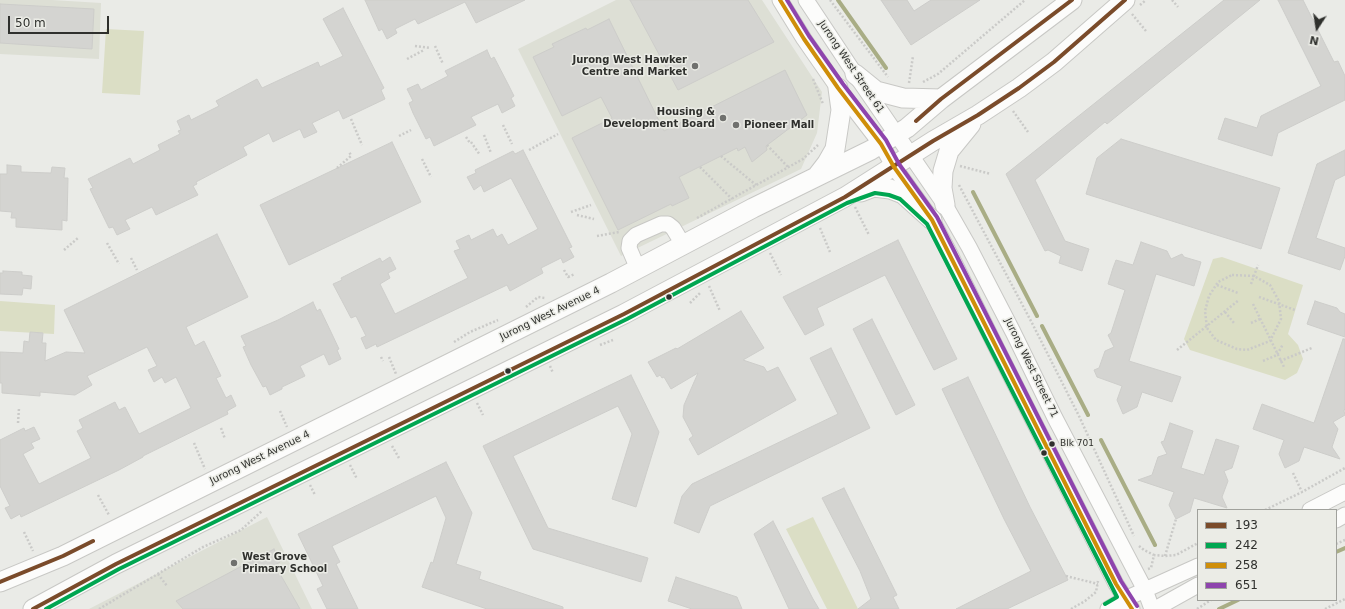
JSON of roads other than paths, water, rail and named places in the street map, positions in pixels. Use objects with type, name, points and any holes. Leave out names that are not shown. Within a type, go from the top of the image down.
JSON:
[{"type":"main road","name":"Jurong West Avenue 4","points":[[0,582],[63,556],[638,269],[679,238],[753,208],[881,144],[907,128],[941,99],[1072,0]]},
{"type":"main road","points":[[850,202],[894,167],[1019,88],[1129,8]]},
{"type":"main road","points":[[855,74],[876,92],[903,98],[941,99]]},
{"type":"main road","points":[[816,177],[827,163],[835,149],[841,110],[838,88]]},
{"type":"main road","points":[[945,205],[942,188],[943,171],[949,152],[978,115]]},
{"type":"main road","points":[[33,609],[116,564],[624,314],[764,240],[850,202],[874,187],[890,189],[903,194],[932,220]]},
{"type":"street","name":"Jurong West Street 61","points":[[780,0],[804,39],[838,88],[881,144]]},
{"type":"street","name":"Jurong West Street 61","points":[[806,0],[897,134]]},
{"type":"street","name":"Jurong West Street 71","points":[[897,134],[945,205],[1013,332],[1059,425],[1145,590],[1153,609]]},
{"type":"street","name":"Jurong West Street 71","points":[[881,144],[894,167],[932,220],[1113,578],[1129,604]]},
{"type":"street","points":[[638,269],[629,248],[630,241],[636,235],[661,224],[668,224],[679,238]]},
{"type":"street","points":[[1312,509],[1345,492]]},
{"type":"street","points":[[1108,609],[1129,604],[1145,590],[1197,566]]},
{"type":"street","points":[[1153,609],[1197,586]]},
{"type":"waterway","points":[[838,0],[886,68]]},
{"type":"waterway","points":[[973,192],[1037,316]]},
{"type":"waterway","points":[[1042,326],[1088,415]]},
{"type":"waterway","points":[[1101,440],[1155,545]]},
{"type":"waterway","points":[[1337,552],[1345,548]]},
{"type":"waterway","points":[[1219,609],[1236,601]]},
{"type":"place","name":"Jurong West Hawker Centre and Market","points":[[695,66]]},
{"type":"place","name":"Housing & Development Board","points":[[723,118]]},
{"type":"place","name":"Pioneer Mall","points":[[736,125]]},
{"type":"place","name":"Blk 701","points":[[1052,444]]},
{"type":"place","name":"West Grove Primary School","points":[[234,563]]}]
